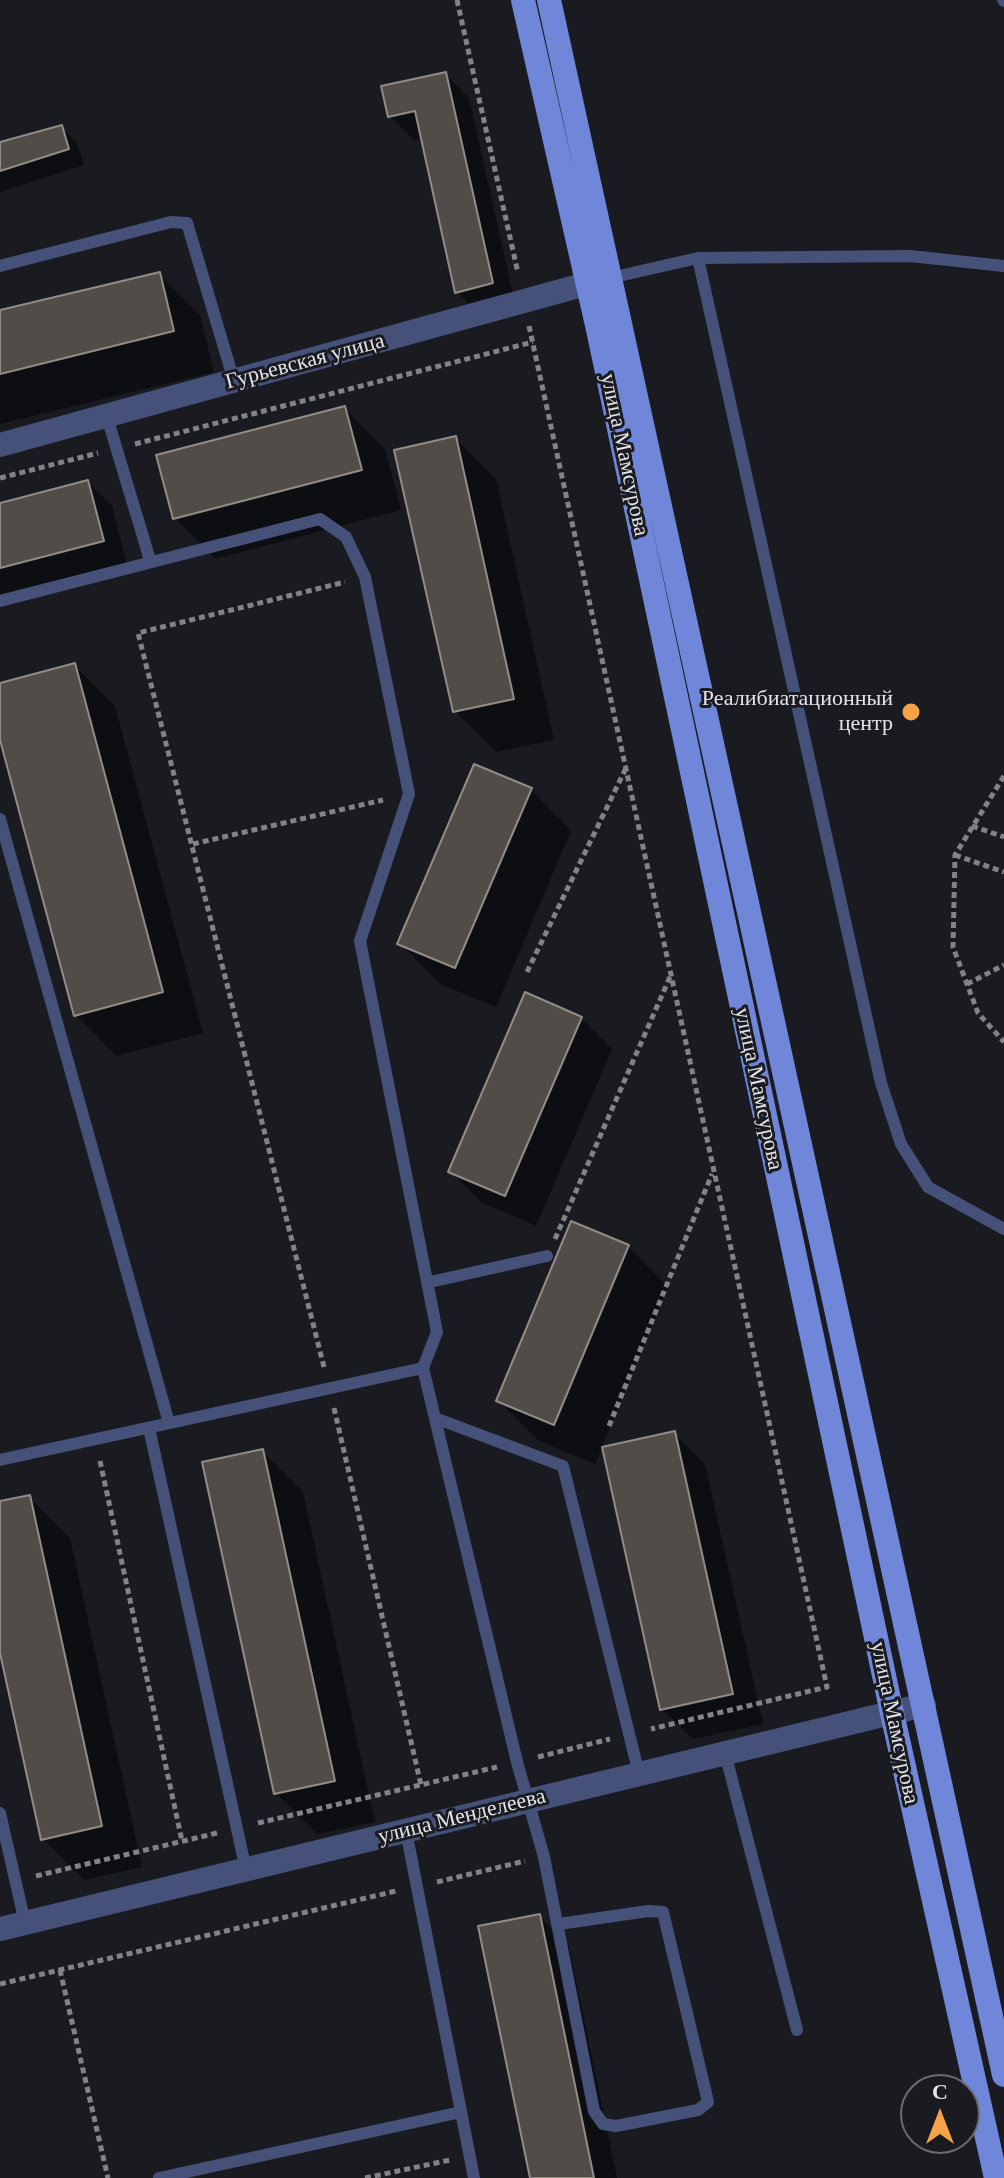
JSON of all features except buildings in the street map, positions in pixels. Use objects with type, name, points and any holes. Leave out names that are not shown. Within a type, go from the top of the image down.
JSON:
[{"type":"main road","name":"улица Мамсурова","points":[[523,0],[599,280],[924,1705],[1004,2075]]},
{"type":"main road","name":"улица Мамсурова","points":[[549,0],[599,280],[892,1713],[996,2178]]},
{"type":"street","name":"Гурьевская улица","points":[[0,445],[599,280]]},
{"type":"street","name":"улица Менделеева","points":[[0,1929],[924,1705]]},
{"type":"lane","points":[[0,266],[171,222],[187,223],[234,381]]},
{"type":"lane","points":[[599,280],[698,258],[910,256],[1004,266]]},
{"type":"lane","points":[[698,258],[885,1095],[901,1144],[928,1187],[1004,1229]]},
{"type":"lane","points":[[107,417],[150,560]]},
{"type":"lane","points":[[0,601],[150,560],[320,519],[346,537],[365,577],[409,794],[360,941],[430,1282],[437,1332],[423,1368],[517,1762],[544,1857],[594,2111],[603,2124],[616,2126],[698,2110],[708,2102],[663,1912],[559,1924]]},
{"type":"lane","points":[[0,819],[169,1423]]},
{"type":"lane","points":[[430,1282],[547,1256]]},
{"type":"lane","points":[[0,1460],[423,1368]]},
{"type":"lane","points":[[435,1418],[563,1466],[639,1774]]},
{"type":"lane","points":[[149,1428],[246,1870]]},
{"type":"lane","points":[[725,1753],[797,2030]]},
{"type":"lane","points":[[0,1813],[25,1923]]},
{"type":"lane","points":[[406,1831],[474,2178]]},
{"type":"lane","points":[[159,2178],[461,2112]]},
{"type":"lane","points":[[220,2164],[223,2178]]},
{"type":"path","points":[[16,1881],[827,1687],[457,0]]},
{"type":"path","points":[[0,478],[533,342]]},
{"type":"path","points":[[365,577],[138,633],[329,1388],[421,1785]]},
{"type":"path","points":[[527,972],[626,767]]},
{"type":"path","points":[[1004,776],[955,855],[953,947],[978,1013],[1004,1042]]},
{"type":"path","points":[[193,844],[409,794]]},
{"type":"path","points":[[972,826],[1004,837]]},
{"type":"path","points":[[955,855],[1004,872]]},
{"type":"path","points":[[967,984],[1004,965]]},
{"type":"path","points":[[547,1256],[670,976]]},
{"type":"path","points":[[609,1426],[713,1173]]},
{"type":"path","points":[[100,1460],[182,1841]]},
{"type":"path","points":[[0,1984],[544,1857]]},
{"type":"path","points":[[60,1970],[108,2178]]},
{"type":"path","points":[[365,2178],[470,2156]]},
{"type":"place","name":"Реалибиатационный центр","points":[[911,712]]}]
